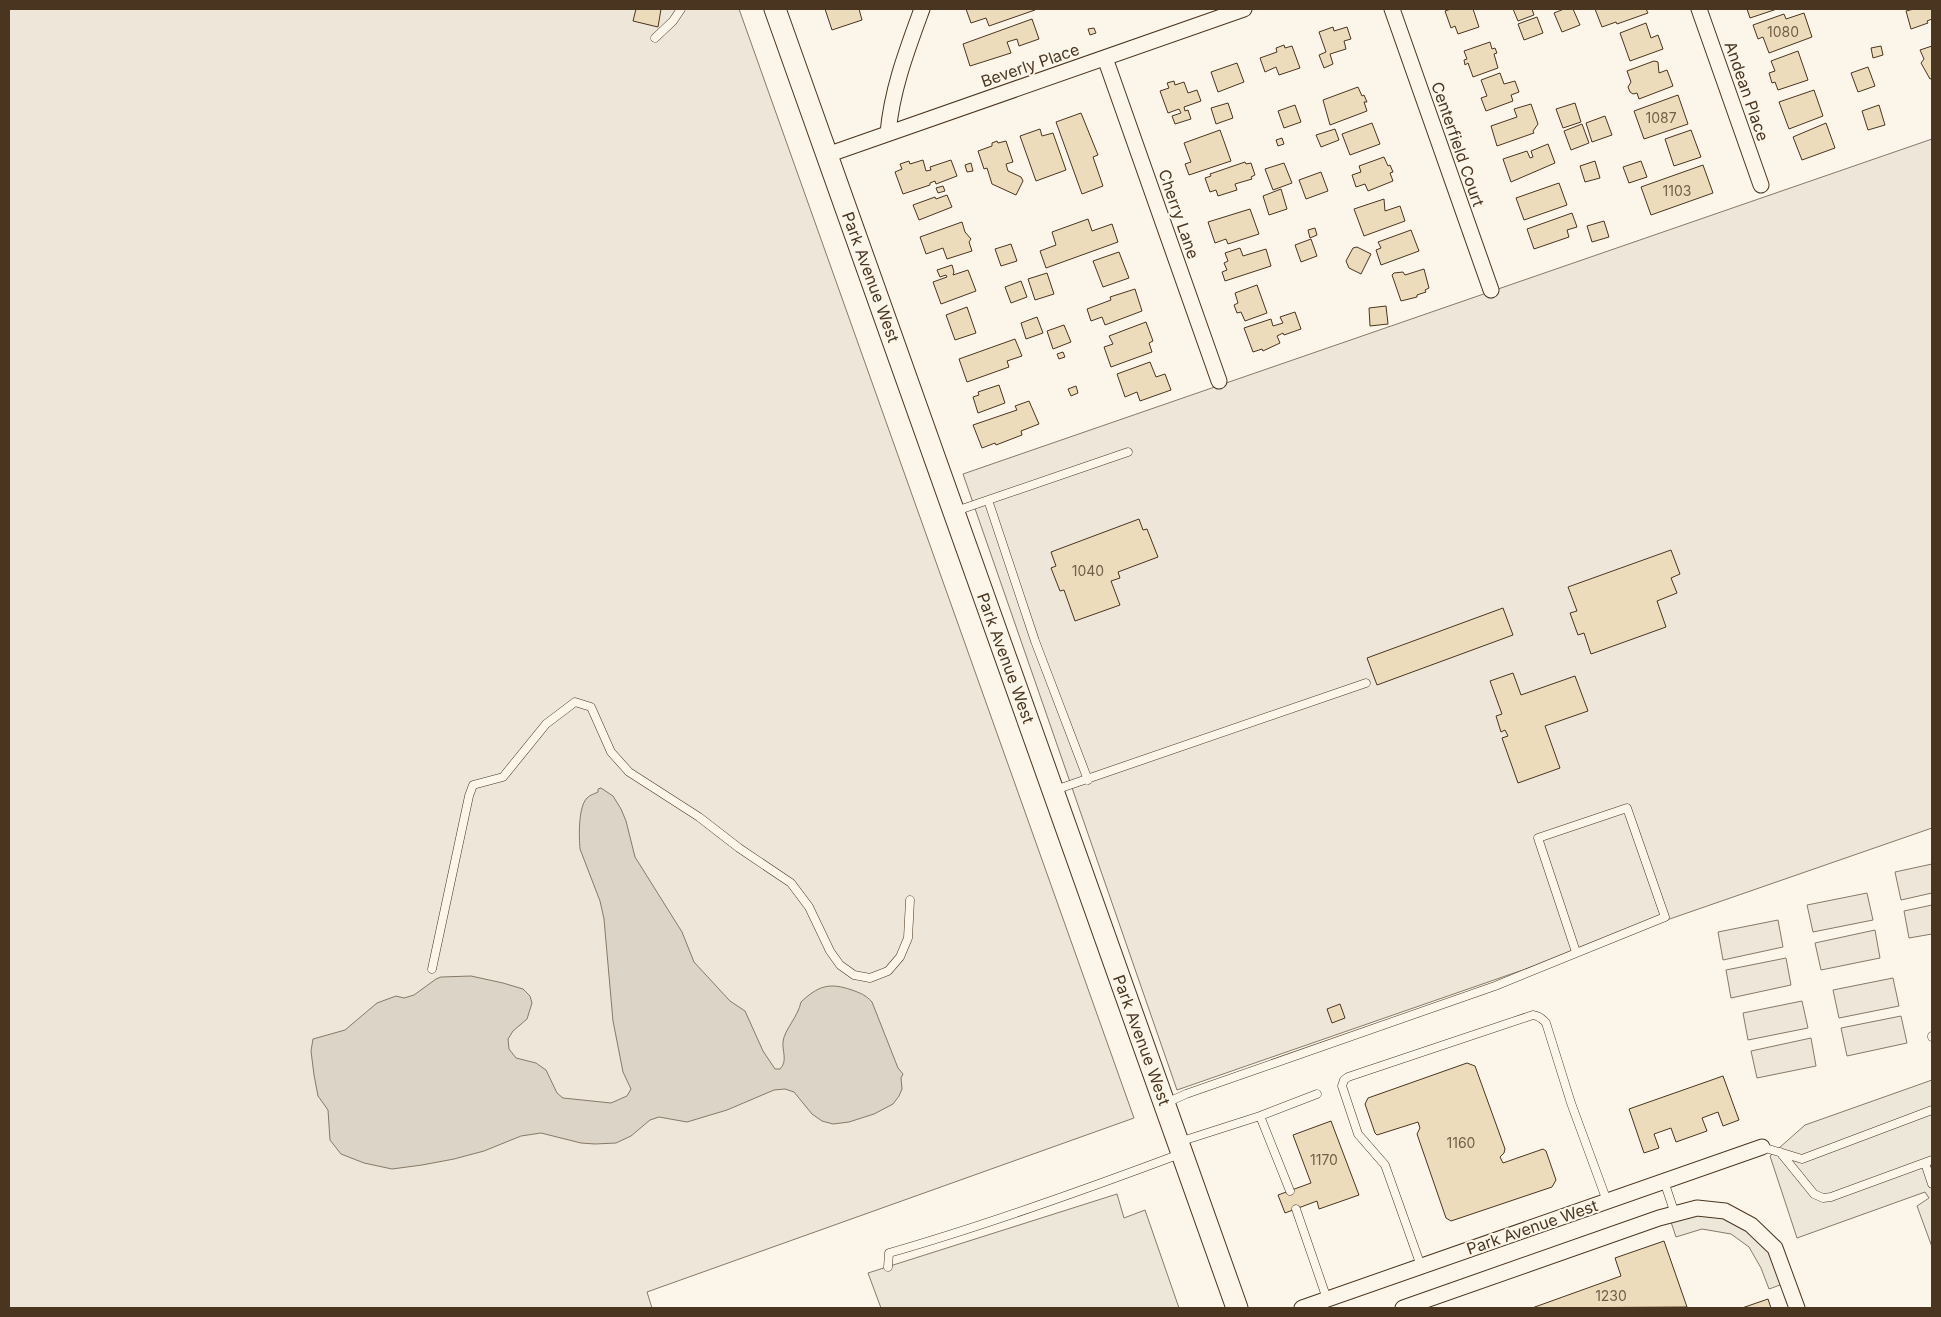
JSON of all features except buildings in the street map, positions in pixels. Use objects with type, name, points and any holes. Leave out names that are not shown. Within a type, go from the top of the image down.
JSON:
[{"type":"street","name":"Park Avenue West","points":[[776,9],[1237,1308]]},
{"type":"street","points":[[888,133],[890,110],[899,74],[922,9]]},
{"type":"street","name":"Beverly Place","points":[[827,155],[1244,9]]},
{"type":"street","name":"Centerfield Court","points":[[1392,9],[1491,290]]},
{"type":"street","name":"Andean Place","points":[[1699,9],[1761,186]]},
{"type":"street","name":"Cherry Lane","points":[[1105,58],[1219,381]]},
{"type":"street","name":"Park Avenue West","points":[[1302,1308],[1762,1147]]},
{"type":"street","points":[[1403,1308],[1640,1224],[1697,1208],[1725,1211],[1751,1225],[1775,1248],[1797,1308]]},
{"type":"lane","points":[[655,38],[673,21],[680,9]]},
{"type":"lane","points":[[954,511],[1128,452]]},
{"type":"lane","points":[[988,500],[1036,641],[1088,780]]},
{"type":"lane","points":[[1054,791],[1366,683]]},
{"type":"lane","points":[[432,969],[469,796],[473,785],[503,777],[546,724],[575,702],[590,707],[611,752],[629,772],[686,808],[739,848],[791,883],[809,907],[830,951],[840,965],[854,975],[870,978],[888,971],[900,957],[908,938],[910,900]]},
{"type":"lane","points":[[1164,1103],[1495,986],[1666,917],[1627,808],[1538,838],[1576,952]]},
{"type":"lane","points":[[1421,1266],[1385,1165],[1358,1134],[1353,1124],[1342,1086],[1344,1080],[1348,1077],[1533,1015],[1543,1018],[1571,1104],[1607,1201]]},
{"type":"lane","points":[[888,1267],[889,1253],[949,1236],[1061,1198],[1316,1094]]},
{"type":"lane","points":[[1762,1147],[1802,1159],[1932,1110]]},
{"type":"lane","points":[[1260,1116],[1290,1191]]},
{"type":"lane","points":[[1780,1152],[1814,1194],[1823,1198],[1928,1162],[1932,1184]]},
{"type":"lane","points":[[1664,1181],[1675,1214]]},
{"type":"lane","points":[[1296,1208],[1327,1300]]},
{"type":"shaded area","points":[[9,9],[739,9],[1134,1118],[647,1292],[652,1308],[9,1308]]},
{"type":"shaded area","points":[[1932,139],[1932,828],[1177,1090],[963,474]]},
{"type":"shaded area","points":[[601,788],[613,796],[621,809],[635,857],[682,932],[694,962],[730,1001],[745,1011],[763,1051],[775,1069],[780,1069],[784,1063],[784,1037],[801,1002],[819,989],[837,986],[863,994],[872,1002],[898,1068],[903,1074],[901,1078],[902,1089],[899,1096],[893,1104],[874,1114],[849,1122],[833,1124],[822,1121],[812,1114],[794,1092],[785,1089],[774,1090],[727,1110],[687,1122],[659,1117],[650,1120],[631,1136],[616,1143],[581,1143],[541,1133],[521,1136],[484,1151],[454,1159],[392,1169],[364,1163],[341,1154],[330,1140],[328,1110],[318,1096],[311,1051],[313,1039],[345,1030],[377,1003],[396,996],[404,998],[414,995],[441,977],[471,976],[523,989],[530,996],[532,1003],[527,1019],[513,1031],[508,1039],[509,1049],[516,1058],[536,1063],[546,1070],[557,1093],[563,1098],[611,1103],[627,1096],[631,1089],[623,1072],[613,1021],[604,919],[600,901],[580,849],[580,822],[584,802]]},
{"type":"shaded area","points":[[1932,864],[1932,893],[1901,900],[1895,872]]},
{"type":"shaded area","points":[[1867,893],[1873,920],[1813,932],[1807,905]]},
{"type":"shaded area","points":[[1932,905],[1932,934],[1909,938],[1904,911]]},
{"type":"shaded area","points":[[1778,920],[1783,947],[1723,960],[1718,932]]},
{"type":"shaded area","points":[[1875,930],[1880,958],[1821,970],[1815,943]]},
{"type":"shaded area","points":[[1786,958],[1791,985],[1731,998],[1726,970]]},
{"type":"shaded area","points":[[1893,978],[1899,1006],[1839,1018],[1833,990]]},
{"type":"shaded area","points":[[1802,1001],[1808,1028],[1748,1040],[1743,1013]]},
{"type":"shaded area","points":[[1901,1016],[1907,1043],[1847,1056],[1841,1028]]},
{"type":"shaded area","points":[[1811,1038],[1816,1066],[1757,1078],[1751,1051]]},
{"type":"shaded area","points":[[1932,1080],[1932,1247],[1917,1206],[1929,1198],[1925,1192],[1797,1238],[1770,1156],[1805,1125]]},
{"type":"shaded area","points":[[1117,1194],[1124,1218],[1145,1210],[1179,1308],[881,1308],[868,1273]]},
{"type":"shaded area","points":[[1697,1215],[1721,1215],[1747,1229],[1771,1254],[1780,1285],[1769,1289],[1761,1268],[1749,1247],[1731,1234],[1702,1229],[1676,1237],[1671,1222]]}]
